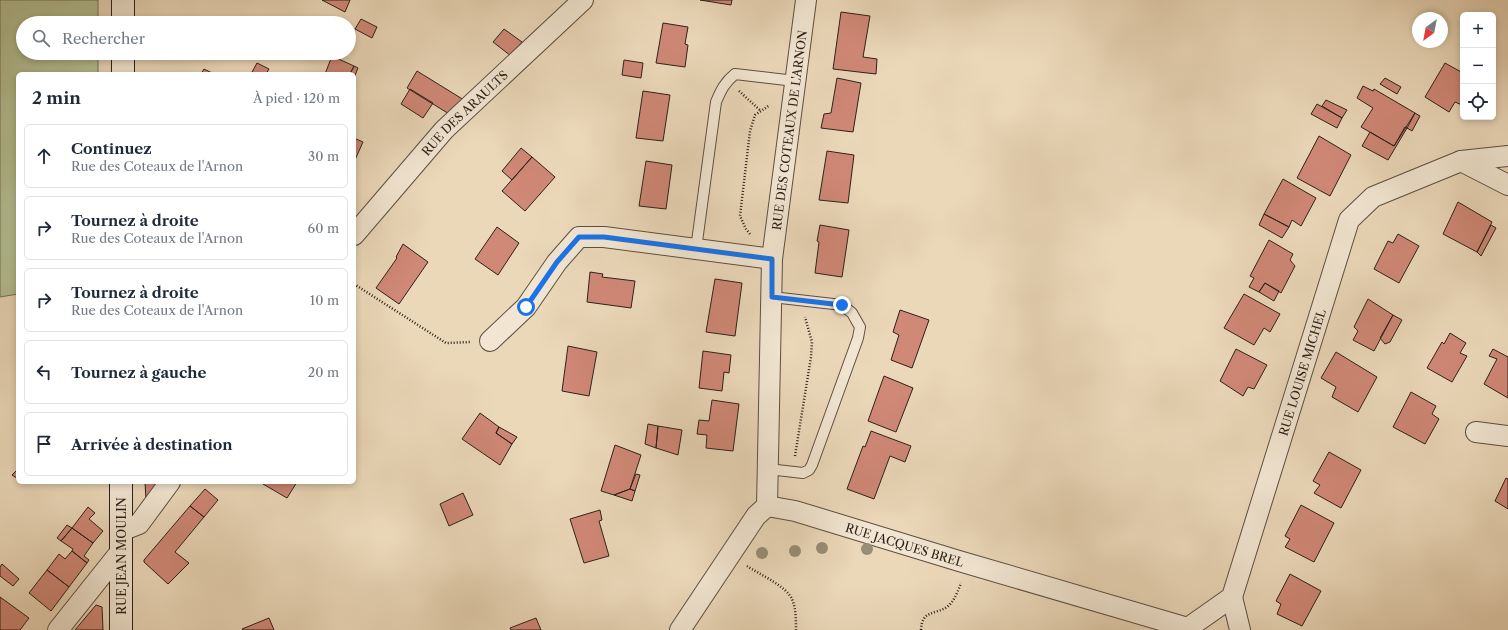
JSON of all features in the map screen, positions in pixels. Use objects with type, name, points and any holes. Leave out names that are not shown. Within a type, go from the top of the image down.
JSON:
[{"type":"main road","points":[[123,0],[123,16]]},
{"type":"main road","points":[[122,72],[123,60]]},
{"type":"main road","name":"RUE JEAN MOULIN","points":[[121,484],[121,630]]},
{"type":"street","name":"RUE DES ARAULTS","points":[[356,232],[444,130],[583,0]]},
{"type":"street","name":"RUE DES COTEAUX DE L'ARNON","points":[[767,506],[772,297],[763,258],[793,101],[806,0]]},
{"type":"street","name":"RUE LOUISE MICHEL","points":[[1232,597],[1349,220],[1373,196],[1461,161],[1508,156]]},
{"type":"street","points":[[1461,161],[1508,185]]},
{"type":"street","points":[[490,341],[526,307],[557,262],[579,237],[604,237],[763,258]]},
{"type":"street","points":[[1476,432],[1508,436]]},
{"type":"street","points":[[58,630],[121,541],[139,524],[169,484]]},
{"type":"street","points":[[680,630],[756,516],[767,506]]},
{"type":"street","name":"RUE JACQUES BREL","points":[[767,506],[795,511],[1190,629]]},
{"type":"street","points":[[1190,629],[1232,597],[1240,630]]},
{"type":"lane","points":[[696,249],[716,102],[727,81],[735,74],[795,81]]},
{"type":"lane","points":[[768,469],[803,473],[809,470],[858,338],[860,326],[852,313],[842,305],[772,297]]},
{"type":"path","points":[[727,81],[760,111]]},
{"type":"path","points":[[763,258],[740,216],[750,130],[755,115],[767,106],[779,101],[793,101]]},
{"type":"path","points":[[356,285],[446,344],[490,341]]},
{"type":"path","points":[[792,472],[812,342],[801,301]]},
{"type":"path","points":[[730,555],[788,594],[791,598],[794,609],[796,630]]},
{"type":"path","points":[[921,630],[922,621],[927,615],[946,608],[952,602],[961,582],[959,561]]},
{"type":"green space","points":[[0,0],[98,0],[98,16],[16,16],[16,60],[98,60],[98,72],[16,72],[16,294],[0,297]]},
{"type":"building","points":[[322,0],[350,0],[345,12]]},
{"type":"building","points":[[700,0],[732,0],[731,5]]},
{"type":"building","points":[[841,12],[870,16],[863,57],[877,59],[876,74],[833,69]]},
{"type":"building","points":[[361,19],[377,27],[372,38],[356,30]]},
{"type":"building","points":[[663,23],[688,27],[685,44],[688,45],[685,67],[656,63]]},
{"type":"building","points":[[504,29],[522,42],[511,56],[493,42]]},
{"type":"building","points":[[330,60],[341,60],[354,66],[351,72],[326,72]]},
{"type":"building","points":[[624,60],[643,63],[641,78],[622,75]]},
{"type":"building","points":[[257,63],[269,69],[267,72],[252,72]]},
{"type":"building","points":[[1445,63],[1460,71],[1460,104],[1455,102],[1449,112],[1425,97]]},
{"type":"building","points":[[354,66],[358,68],[356,73],[351,72]]},
{"type":"building","points":[[204,69],[210,72],[202,72]]},
{"type":"building","points":[[417,71],[464,100],[454,117],[407,88]]},
{"type":"building","points":[[837,78],[861,83],[853,132],[821,128],[824,114],[831,113]]},
{"type":"building","points":[[1385,78],[1401,87],[1397,94],[1380,84]]},
{"type":"building","points":[[1363,86],[1373,91],[1374,89],[1415,113],[1394,146],[1361,127],[1373,108],[1357,98]]},
{"type":"building","points":[[410,89],[433,103],[423,118],[401,104]]},
{"type":"building","points":[[643,91],[670,95],[663,141],[636,138]]},
{"type":"building","points":[[1326,100],[1347,110],[1342,118],[1322,106]]},
{"type":"building","points":[[1317,104],[1342,118],[1337,128],[1311,114]]},
{"type":"building","points":[[1415,113],[1420,116],[1412,131],[1407,128]]},
{"type":"building","points":[[1405,127],[1407,128],[1388,160],[1362,146],[1370,132],[1394,146]]},
{"type":"building","points":[[1319,136],[1351,155],[1330,196],[1297,178]]},
{"type":"building","points":[[356,139],[363,142],[356,158]]},
{"type":"building","points":[[521,148],[532,157],[512,180],[502,171]]},
{"type":"building","points":[[827,151],[854,155],[848,203],[819,200]]},
{"type":"building","points":[[532,157],[555,177],[525,211],[502,191]]},
{"type":"building","points":[[646,161],[672,165],[666,209],[639,206]]},
{"type":"building","points":[[1283,179],[1316,198],[1301,226],[1292,220],[1289,227],[1264,214]]},
{"type":"building","points":[[1458,202],[1492,222],[1477,252],[1443,234]]},
{"type":"building","points":[[1264,214],[1289,227],[1282,238],[1259,225]]},
{"type":"building","points":[[820,225],[849,230],[842,277],[815,273],[819,242],[817,241]]},
{"type":"building","points":[[1491,225],[1496,228],[1481,256],[1477,252]]},
{"type":"building","points":[[497,227],[519,243],[498,275],[475,259]]},
{"type":"building","points":[[1398,234],[1419,246],[1399,283],[1374,269],[1388,241],[1393,243]]},
{"type":"building","points":[[1269,240],[1293,254],[1290,260],[1295,266],[1281,293],[1265,283],[1259,292],[1249,287],[1254,278],[1250,276]]},
{"type":"building","points":[[403,244],[428,262],[399,304],[376,288],[397,258],[396,257]]},
{"type":"building","points":[[590,272],[603,274],[602,277],[635,281],[631,308],[587,302]]},
{"type":"building","points":[[715,279],[742,283],[735,336],[706,332]]},
{"type":"building","points":[[1265,283],[1279,291],[1274,301],[1259,292]]},
{"type":"building","points":[[1244,294],[1280,314],[1270,332],[1264,328],[1254,345],[1224,328]]},
{"type":"building","points":[[1368,299],[1393,315],[1374,351],[1353,340],[1358,331],[1354,327]]},
{"type":"building","points":[[900,310],[929,320],[912,368],[891,360],[899,335],[893,332]]},
{"type":"building","points":[[1393,315],[1402,320],[1390,342],[1385,344],[1380,338]]},
{"type":"building","points":[[1450,333],[1466,343],[1460,353],[1467,356],[1452,382],[1427,368],[1442,342],[1444,344]]},
{"type":"building","points":[[568,346],[597,352],[589,396],[562,391]]},
{"type":"building","points":[[1236,349],[1267,365],[1254,389],[1248,387],[1243,396],[1220,381]]},
{"type":"building","points":[[1493,349],[1508,357],[1508,398],[1484,384],[1497,359],[1489,356]]},
{"type":"building","points":[[703,351],[731,355],[729,373],[724,372],[722,391],[699,388]]},
{"type":"building","points":[[1336,352],[1377,377],[1358,412],[1332,397],[1336,387],[1321,378]]},
{"type":"building","points":[[884,376],[913,388],[896,432],[868,421]]},
{"type":"building","points":[[1411,392],[1436,406],[1432,414],[1439,419],[1425,444],[1393,427]]},
{"type":"building","points":[[712,400],[739,404],[733,451],[706,448],[707,435],[697,434],[699,420],[709,421]]},
{"type":"building","points":[[480,413],[499,427],[496,433],[512,444],[500,465],[462,439]]},
{"type":"building","points":[[648,424],[658,426],[656,448],[645,444]]},
{"type":"building","points":[[658,426],[682,430],[678,455],[656,448]]},
{"type":"building","points":[[499,427],[517,437],[512,444],[496,433]]},
{"type":"building","points":[[871,431],[911,446],[905,462],[890,456],[874,499],[847,489],[863,446],[865,447]]},
{"type":"building","points":[[615,445],[641,455],[630,489],[614,495],[601,491]]},
{"type":"building","points":[[1329,452],[1361,470],[1341,508],[1314,493],[1320,485],[1313,481]]},
{"type":"building","points":[[16,471],[16,478],[12,475]]},
{"type":"building","points":[[636,474],[640,475],[635,491],[630,489]]},
{"type":"building","points":[[1506,478],[1508,479],[1508,509],[1495,501]]},
{"type":"building","points":[[145,484],[158,484],[146,500]]},
{"type":"building","points":[[263,484],[296,484],[287,498]]},
{"type":"building","points":[[205,489],[218,500],[204,517],[190,506]]},
{"type":"building","points":[[630,489],[635,491],[632,501],[614,495]]},
{"type":"building","points":[[463,493],[473,515],[449,526],[440,504]]},
{"type":"building","points":[[1301,505],[1334,523],[1314,562],[1285,547],[1290,539],[1285,536]]},
{"type":"building","points":[[190,506],[204,517],[175,552],[189,563],[168,584],[144,562],[144,560]]},
{"type":"building","points":[[88,507],[95,513],[89,519],[103,531],[93,543],[72,528]]},
{"type":"building","points":[[600,510],[602,520],[599,521],[609,556],[584,563],[570,519]]},
{"type":"building","points":[[67,525],[72,528],[61,541],[57,538]]},
{"type":"building","points":[[72,528],[93,543],[84,556],[89,560],[87,563],[72,551],[73,549],[61,541]]},
{"type":"building","points":[[72,551],[87,563],[69,587],[47,570],[59,554],[65,559]]},
{"type":"building","points":[[2,564],[19,579],[13,586],[0,576],[0,567]]},
{"type":"building","points":[[47,570],[69,587],[51,611],[29,593]]},
{"type":"building","points":[[1290,574],[1321,591],[1302,626],[1277,614],[1281,604],[1276,601]]},
{"type":"building","points":[[0,597],[29,618],[20,630],[0,630]]},
{"type":"building","points":[[96,605],[102,607],[103,630],[75,630]]},
{"type":"building","points":[[269,618],[274,630],[242,629]]},
{"type":"building","points":[[536,618],[541,630],[511,630],[510,628]]},
{"type":"route","points":[[526,307],[557,262],[579,237],[604,237],[772,259],[772,297],[842,305]]}]
